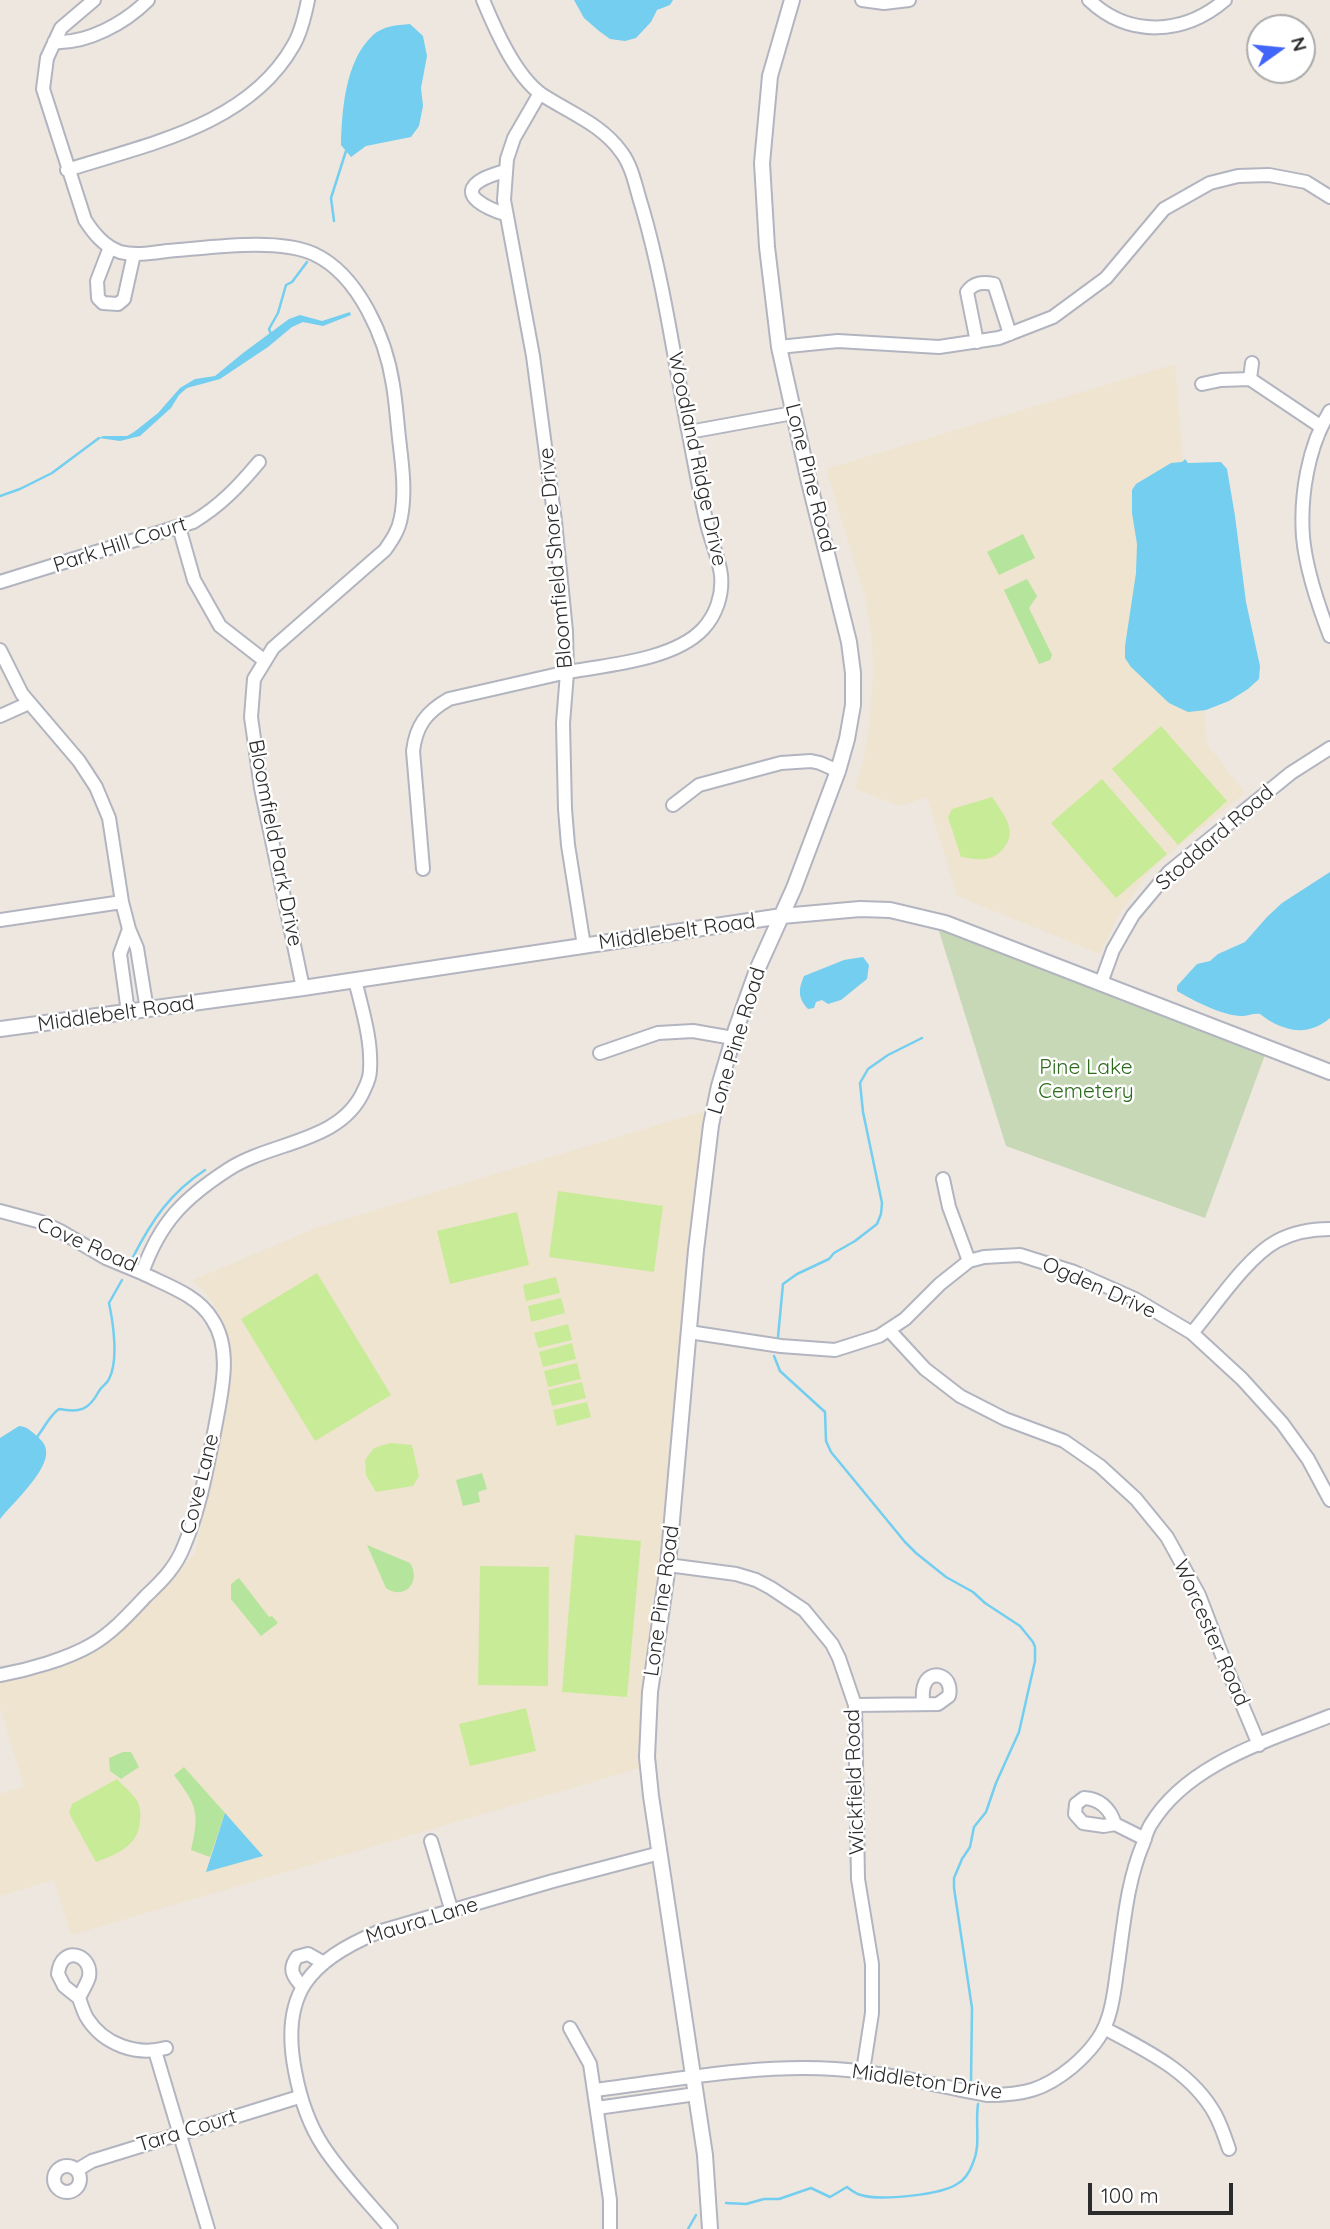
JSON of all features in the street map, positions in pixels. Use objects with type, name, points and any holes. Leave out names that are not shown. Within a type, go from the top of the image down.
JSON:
[{"type":"street","points":[[94,0],[61,28],[47,58],[43,89],[85,220],[93,233],[110,247],[97,281],[98,298],[103,303],[118,304],[124,299],[134,254]]},
{"type":"street","points":[[54,42],[75,40],[110,27],[135,13],[148,0]]},
{"type":"street","points":[[68,170],[175,135],[230,110],[245,100],[277,69],[294,45],[308,0]]},
{"type":"street","points":[[483,0],[506,50],[530,85],[540,93]]},
{"type":"street","name":"Lone Pine Road","points":[[710,2229],[706,2162],[649,1769],[650,1692],[668,1565],[696,1250],[711,1125],[719,1086],[757,970],[782,916],[838,771],[853,705],[849,642],[779,347],[767,247],[762,163],[770,76],[792,0]]},
{"type":"street","points":[[862,0],[884,3],[909,0]]},
{"type":"street","points":[[1088,0],[1101,12],[1128,24],[1150,29],[1194,20],[1226,0]]},
{"type":"street","name":"Bloomfield Shore Drive","points":[[540,93],[514,138],[505,171],[505,214],[533,356],[563,604],[567,673],[563,723],[565,809],[584,946]]},
{"type":"street","name":"Woodland Ridge Drive","points":[[423,869],[413,771],[415,736],[428,713],[449,699],[663,652],[701,631],[715,613],[719,597],[721,576],[707,524],[664,295],[630,169],[612,139],[540,93]]},
{"type":"street","points":[[505,171],[483,179],[475,184],[472,191],[481,205],[505,214]]},
{"type":"street","points":[[779,347],[838,341],[939,347],[1010,334],[1053,317],[1107,278],[1164,209],[1210,183],[1238,176],[1269,175],[1306,182],[1330,197]]},
{"type":"street","name":"Bloomfield Park Drive","points":[[110,247],[134,254],[242,246],[288,246],[314,254],[334,266],[351,283],[380,336],[388,362],[393,385],[403,492],[401,518],[395,534],[385,550],[273,648],[254,679],[251,717],[261,788],[303,988]]},
{"type":"street","points":[[977,342],[967,292],[976,284],[994,284],[1010,334]]},
{"type":"street","points":[[1250,379],[1252,363]]},
{"type":"street","points":[[1202,384],[1250,379],[1320,426]]},
{"type":"street","points":[[1330,411],[1320,426],[1310,459],[1303,537],[1315,591],[1330,636]]},
{"type":"street","points":[[689,432],[793,413]]},
{"type":"street","name":"Park Hill Court","points":[[0,582],[193,522],[214,510],[260,462]]},
{"type":"street","points":[[179,527],[194,580],[220,626],[265,660]]},
{"type":"street","points":[[0,650],[22,694],[79,761],[96,788],[109,818],[122,902],[137,948],[147,1010]]},
{"type":"street","points":[[0,716],[29,703]]},
{"type":"street","name":"Stoddard Road","points":[[1101,983],[1113,950],[1133,915],[1168,872],[1291,773],[1330,748]]},
{"type":"street","points":[[673,805],[699,785],[782,763],[820,762],[838,771]]},
{"type":"street","points":[[0,920],[122,902]]},
{"type":"street","name":"Middlebelt Road","points":[[0,1029],[303,988],[782,916],[860,909],[890,910],[922,916],[956,927],[1330,1072]]},
{"type":"street","points":[[128,1012],[120,954],[129,929]]},
{"type":"street","name":"Cove Road","points":[[0,1211],[41,1222],[106,1258],[142,1273],[150,1250],[165,1223],[189,1198],[229,1168],[256,1154],[328,1128],[347,1115],[360,1100],[370,1071],[368,1037],[355,980]]},
{"type":"street","points":[[600,1053],[658,1033],[693,1031],[733,1038]]},
{"type":"street","points":[[689,1332],[781,1346],[835,1350],[879,1336],[889,1330],[905,1320],[940,1284],[969,1261],[949,1208],[943,1179]]},
{"type":"street","points":[[1192,1333],[1246,1267],[1275,1241],[1311,1229],[1330,1229]]},
{"type":"street","name":"Ogden Drive","points":[[969,1261],[984,1257],[1020,1255],[1074,1272],[1135,1299],[1192,1333],[1242,1378],[1282,1423],[1308,1459],[1330,1500]]},
{"type":"street","name":"Cove Lane","points":[[0,1675],[53,1661],[89,1646],[116,1627],[171,1572],[184,1548],[194,1517],[216,1421],[223,1379],[223,1347],[214,1321],[204,1307],[142,1273]]},
{"type":"street","name":"Worcester Road","points":[[889,1330],[925,1369],[960,1396],[1004,1419],[1064,1441],[1100,1466],[1136,1499],[1167,1536],[1199,1595],[1259,1745]]},
{"type":"street","name":"Wickfield Road","points":[[668,1565],[736,1574],[756,1580],[804,1610],[832,1644],[839,1658],[855,1704],[858,1879],[872,1964],[872,2013],[863,2071]]},
{"type":"street","points":[[855,1704],[923,1704]]},
{"type":"street","name":"Middleton Drive","points":[[595,2090],[779,2069],[810,2068],[863,2071],[988,2095],[1023,2094],[1035,2090],[1066,2072],[1090,2050],[1107,2023],[1132,1871],[1150,1825],[1174,1796],[1208,1768],[1330,1716]]},
{"type":"street","points":[[1115,1824],[1145,1839]]},
{"type":"street","points":[[431,1841],[452,1912]]},
{"type":"street","name":"Maura Lane","points":[[391,2229],[323,2147],[299,2097],[290,2049],[291,2020],[303,1987],[311,1975],[351,1944],[378,1932],[660,1853]]},
{"type":"street","points":[[303,1987],[292,1972],[297,1957],[308,1955],[324,1963]]},
{"type":"street","points":[[79,1998],[87,2018],[104,2037],[136,2051],[161,2049],[178,2134],[208,2229]]},
{"type":"street","points":[[570,2028],[590,2064],[610,2200],[610,2229]]},
{"type":"street","points":[[1104,2028],[1154,2055],[1192,2083],[1216,2115],[1229,2149]]},
{"type":"street","points":[[597,2108],[696,2094]]},
{"type":"street","name":"Tara Court","points":[[77,2170],[92,2161],[299,2097]]},
{"type":"shaded area","points":[[1175,364],[1207,744],[1245,793],[1147,875],[1120,912],[1100,954],[957,896],[927,797],[900,806],[855,789],[869,728],[873,676],[872,639],[865,597],[826,469]]},
{"type":"shaded area","points":[[717,1107],[669,1520],[650,1765],[71,1935],[54,1880],[0,1896],[0,1794],[24,1786],[0,1708],[0,1683],[92,1655],[195,1554],[221,1413],[226,1412],[233,1366],[230,1346],[219,1313],[193,1280],[316,1228]]},
{"type":"green space","points":[[1023,534],[1035,558],[999,575],[987,552]]},
{"type":"green space","points":[[1027,579],[1037,596],[1029,608],[1052,655],[1050,660],[1039,664],[1004,590]]},
{"type":"green space","points":[[1161,726],[1227,801],[1178,845],[1112,769]]},
{"type":"green space","points":[[1102,779],[1167,854],[1116,898],[1051,823]]},
{"type":"green space","points":[[992,797],[1008,823],[1008,842],[990,858],[961,857],[948,817],[952,809]]},
{"type":"green space","name":"Pine Lake Cemetery","points":[[938,928],[1266,1052],[1205,1218],[1006,1146]]},
{"type":"green space","points":[[558,1191],[663,1206],[654,1272],[549,1257]]},
{"type":"green space","points":[[517,1212],[529,1265],[450,1284],[437,1231]]},
{"type":"green space","points":[[317,1273],[391,1395],[315,1441],[241,1319]]},
{"type":"green space","points":[[556,1277],[560,1293],[526,1301],[523,1285]]},
{"type":"green space","points":[[561,1298],[565,1313],[531,1322],[528,1306]]},
{"type":"green space","points":[[568,1324],[572,1340],[538,1348],[534,1333]]},
{"type":"green space","points":[[572,1343],[576,1359],[543,1367],[539,1352]]},
{"type":"green space","points":[[577,1363],[581,1379],[548,1387],[544,1371]]},
{"type":"green space","points":[[582,1382],[586,1398],[552,1406],[548,1390]]},
{"type":"green space","points":[[587,1402],[591,1417],[557,1426],[553,1410]]},
{"type":"green space","points":[[390,1443],[412,1445],[419,1476],[413,1486],[376,1492],[366,1475],[365,1460],[374,1448]]},
{"type":"green space","points":[[482,1473],[487,1489],[478,1492],[480,1502],[463,1506],[456,1480]]},
{"type":"green space","points":[[575,1535],[641,1541],[627,1697],[562,1692]]},
{"type":"green space","points":[[367,1545],[410,1563],[414,1577],[409,1588],[399,1592],[386,1588]]},
{"type":"green space","points":[[480,1566],[549,1567],[548,1686],[478,1685]]},
{"type":"green space","points":[[239,1578],[269,1617],[272,1616],[278,1623],[261,1636],[231,1599],[231,1584]]},
{"type":"green space","points":[[526,1708],[536,1751],[470,1766],[459,1724]]},
{"type":"green space","points":[[123,1752],[131,1752],[139,1767],[121,1779],[110,1771],[109,1758]]},
{"type":"green space","points":[[184,1767],[225,1813],[210,1857],[191,1850],[195,1810],[188,1794],[174,1775]]},
{"type":"green space","points":[[117,1779],[137,1802],[140,1814],[139,1829],[126,1848],[96,1862],[69,1813],[72,1804]]},
{"type":"water","points":[[574,0],[673,0],[670,5],[657,10],[651,22],[636,38],[625,41],[610,39],[599,31],[584,18]]},
{"type":"water","points":[[410,24],[423,36],[427,56],[421,88],[423,106],[419,126],[411,137],[366,146],[351,157],[341,145],[344,102],[356,58],[377,32],[390,26]]},
{"type":"water","points":[[350,312],[351,315],[323,326],[303,322],[292,327],[268,347],[220,379],[187,388],[171,408],[140,436],[120,441],[99,438],[127,436],[134,432],[158,413],[180,388],[195,379],[215,376],[289,319],[300,315],[322,321]]},
{"type":"water","points":[[1185,459],[1188,463],[1221,462],[1227,469],[1246,602],[1260,666],[1259,679],[1248,689],[1229,701],[1206,710],[1188,712],[1169,703],[1125,658],[1136,573],[1137,544],[1132,513],[1132,490],[1136,484],[1171,463]]},
{"type":"water","points":[[1330,872],[1330,1018],[1312,1028],[1295,1030],[1277,1025],[1260,1014],[1236,1016],[1218,1011],[1177,991],[1177,986],[1197,964],[1210,961],[1218,954],[1245,942],[1282,903]]},
{"type":"water","points":[[863,957],[869,965],[867,979],[841,1000],[828,1004],[822,1000],[816,1002],[814,1008],[808,1009],[800,994],[804,976],[844,960]]},
{"type":"water","points":[[19,1426],[25,1427],[42,1442],[46,1449],[45,1459],[36,1477],[0,1519],[0,1438]]},
{"type":"water","points":[[225,1813],[263,1856],[206,1872]]},
{"type":"waterway","points":[[334,221],[331,198],[346,151]]},
{"type":"waterway","points":[[271,334],[269,329],[278,313],[286,285],[292,282],[307,262]]},
{"type":"waterway","points":[[0,496],[52,473],[99,438]]},
{"type":"waterway","points":[[778,1337],[783,1284],[797,1274],[829,1259],[877,1224],[882,1203],[863,1112],[860,1083],[868,1069],[888,1055],[922,1038]]},
{"type":"waterway","points":[[133,1257],[163,1208],[205,1170]]},
{"type":"waterway","points":[[37,1437],[59,1409],[83,1409],[108,1381],[114,1362],[109,1303],[122,1280]]},
{"type":"waterway","points":[[774,1356],[780,1371],[825,1412],[826,1441],[831,1452],[905,1542],[946,1577],[973,1592],[1020,1626],[1035,1647],[1035,1661],[1019,1732],[986,1812],[974,1827],[970,1847],[954,1878],[972,2008],[971,2082]]},
{"type":"waterway","points":[[726,2203],[746,2204],[764,2199],[779,2199],[811,2188],[830,2197],[847,2187],[870,2197],[910,2196],[949,2188],[965,2178],[975,2156],[978,2104]]},
{"type":"waterway","points":[[688,2229],[696,2215]]}]
